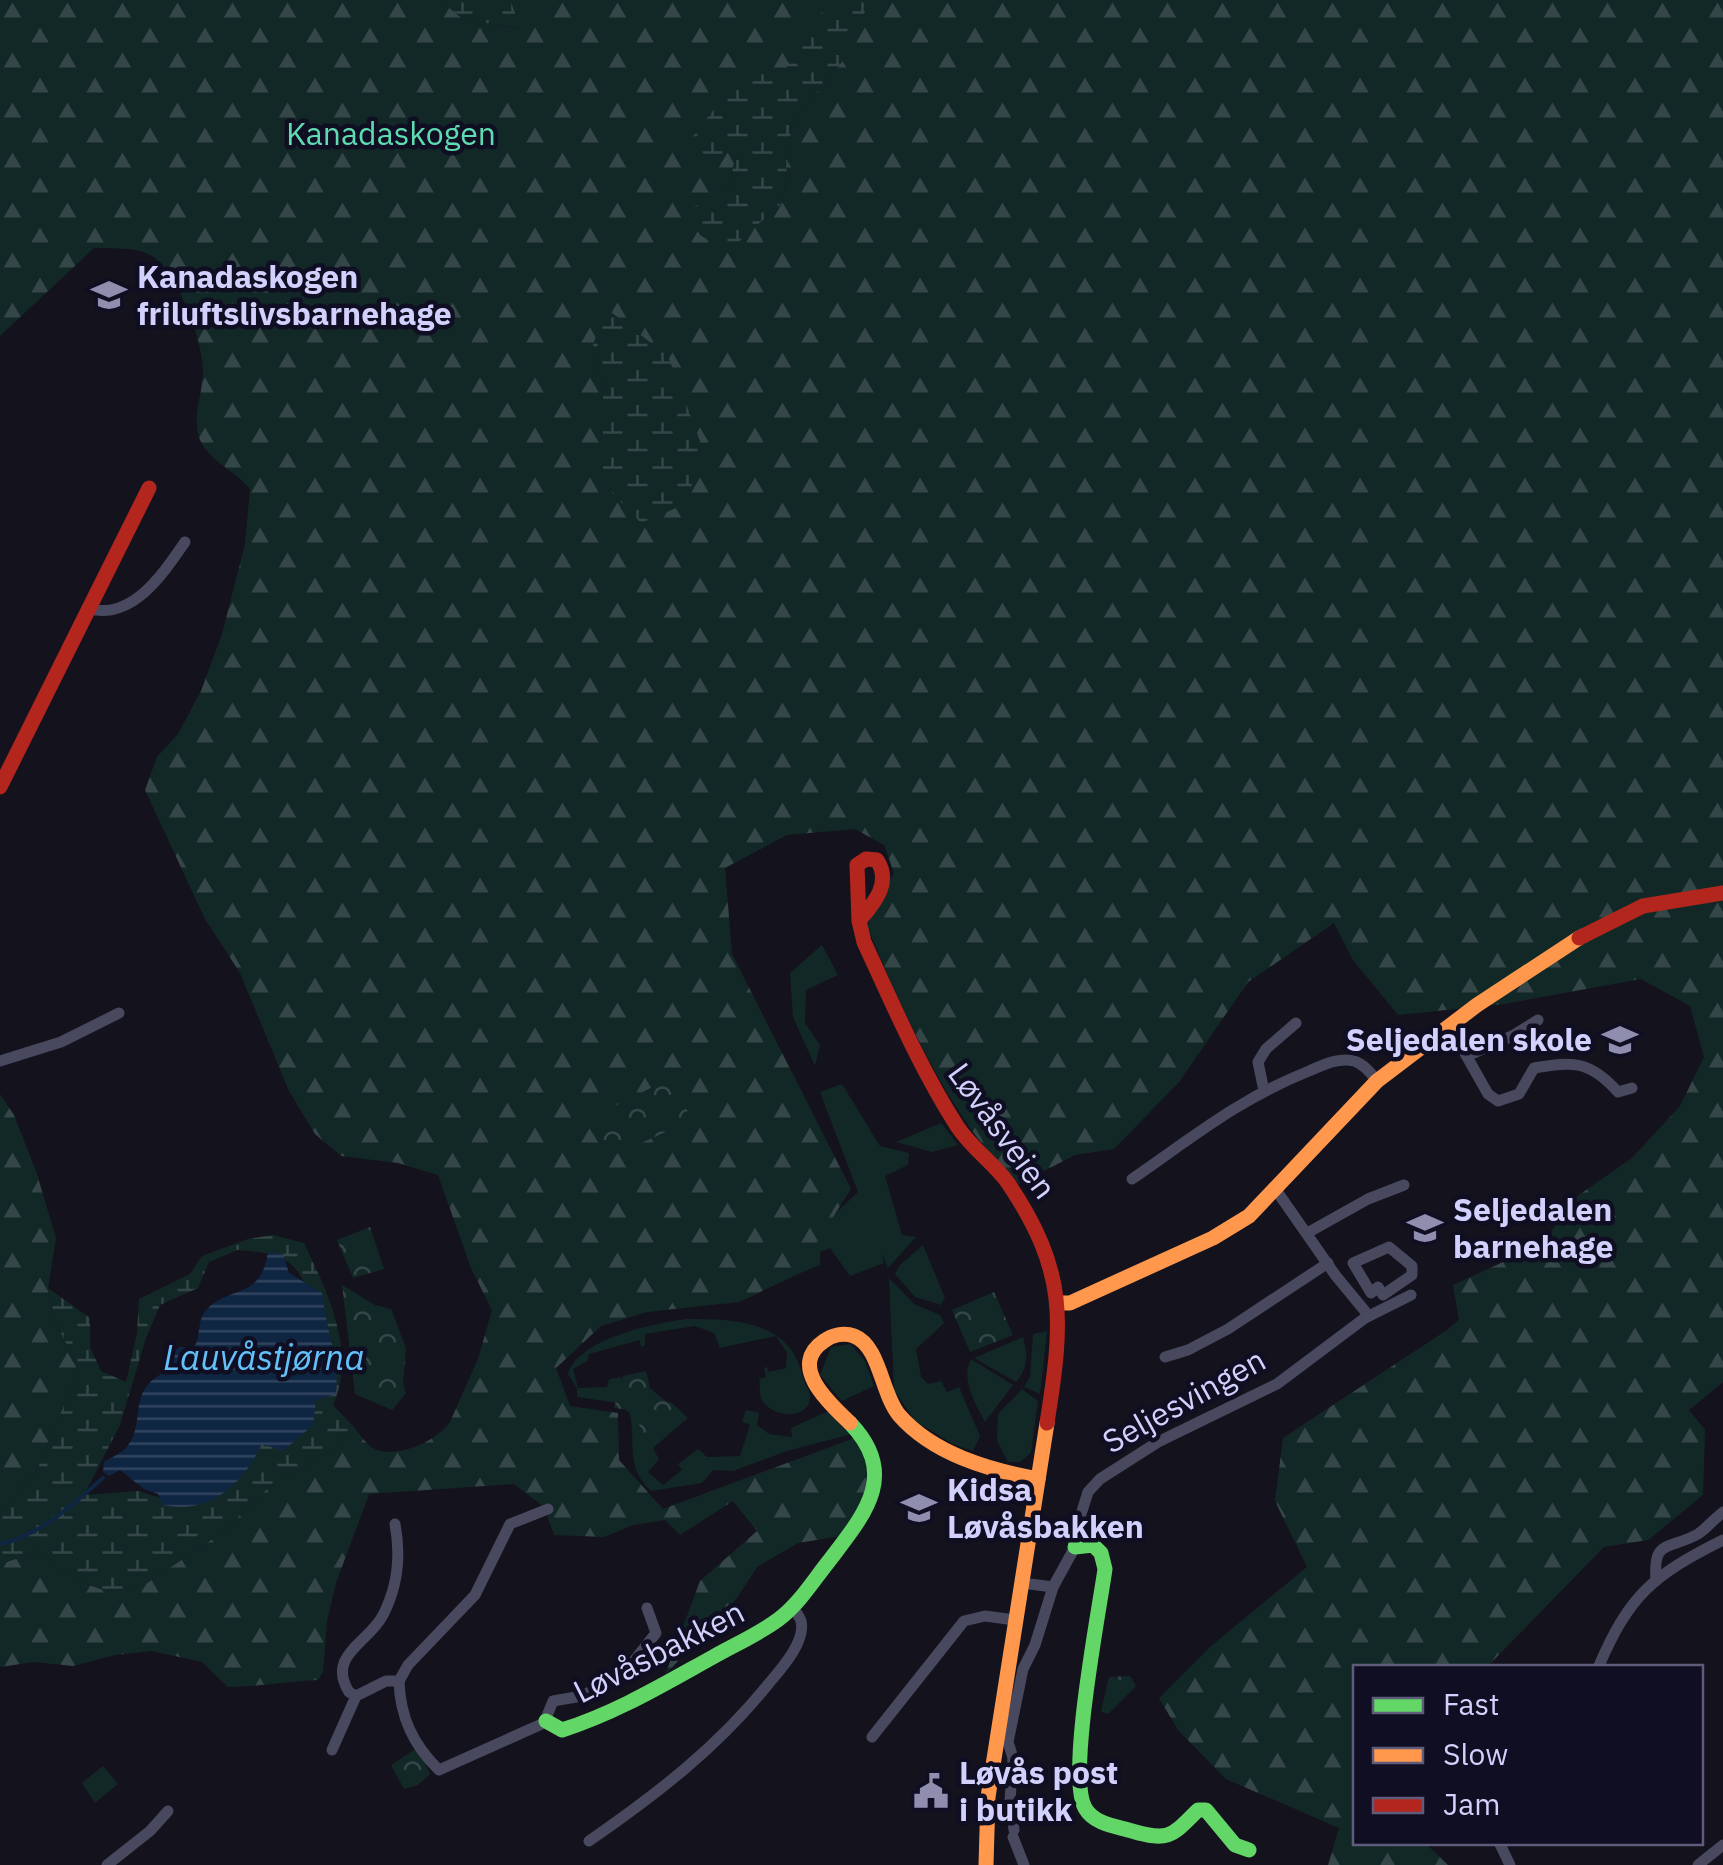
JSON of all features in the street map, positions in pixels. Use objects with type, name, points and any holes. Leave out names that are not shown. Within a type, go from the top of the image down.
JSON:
[{"type":"street","points":[[0,786],[149,488]]},
{"type":"street","points":[[90,609],[118,607],[146,592],[185,542]]},
{"type":"street","points":[[1059,1303],[1123,1280],[1213,1238],[1248,1216],[1377,1081],[1447,1026],[1578,938],[1616,917],[1669,900],[1723,894]]},
{"type":"street","name":"Løvåsveien","points":[[859,921],[876,973],[927,1077],[961,1132],[1005,1179],[1040,1234],[1059,1303],[1056,1360],[988,1797],[986,1865]]},
{"type":"street","points":[[0,1061],[62,1042],[119,1013]]},
{"type":"street","points":[[1462,1048],[1479,1051],[1538,1020]]},
{"type":"street","points":[[1264,1091],[1258,1062],[1266,1049],[1296,1022]]},
{"type":"street","points":[[1447,1026],[1488,1094],[1498,1101],[1518,1094],[1534,1068],[1561,1063],[1582,1064],[1602,1074],[1618,1092],[1632,1088]]},
{"type":"street","points":[[1132,1178],[1208,1123],[1264,1091],[1339,1060],[1362,1065],[1377,1081]]},
{"type":"street","points":[[1309,1232],[1368,1199],[1404,1185]]},
{"type":"street","points":[[1276,1190],[1369,1316]]},
{"type":"street","points":[[1390,1247],[1412,1266],[1412,1275],[1383,1295],[1378,1287],[1371,1293],[1352,1263],[1390,1247]]},
{"type":"street","name":"Seljesvingen","points":[[1165,1357],[1228,1329],[1328,1262]]},
{"type":"street","name":"Seljesvingen","points":[[1053,1587],[1074,1548],[1088,1492],[1100,1479],[1158,1442],[1277,1384],[1369,1316],[1411,1295]]},
{"type":"street","name":"Løvåsbakken","points":[[546,1721],[562,1730],[602,1715],[768,1626],[793,1608],[862,1518],[876,1479],[868,1445],[811,1376],[810,1365],[817,1348],[832,1336],[852,1334],[864,1343],[894,1410],[926,1439],[960,1455],[1038,1479]]},
{"type":"street","points":[[332,1750],[356,1696],[386,1682],[400,1681],[408,1665],[475,1595],[510,1524],[548,1509]]},
{"type":"street","points":[[1656,1581],[1655,1556],[1660,1549],[1698,1534],[1723,1512]]},
{"type":"street","points":[[356,1696],[344,1686],[344,1656],[376,1627],[389,1600],[398,1566],[395,1524]]},
{"type":"street","points":[[1600,1665],[1625,1611],[1684,1560],[1723,1540]]},
{"type":"street","points":[[1074,1548],[1093,1545],[1105,1569],[1080,1753],[1084,1807],[1097,1821],[1160,1839],[1174,1834],[1194,1813],[1206,1810],[1234,1845],[1249,1850]]},
{"type":"street","points":[[1022,1582],[1053,1587],[1024,1669],[1008,1742],[1013,1758],[1010,1802],[1014,1834],[1024,1865]]},
{"type":"street","name":"Løvåsbakken","points":[[400,1681],[405,1722],[425,1756],[439,1770],[546,1721],[553,1702],[582,1696],[623,1675],[656,1632],[647,1608]]},
{"type":"street","name":"Løvåsbakken","points":[[589,1841],[683,1773],[738,1722],[780,1670],[800,1635],[801,1620],[793,1608]]},
{"type":"street","points":[[872,1736],[964,1621],[985,1616],[1015,1620]]},
{"type":"street","points":[[107,1865],[150,1831],[168,1811]]},
{"type":"street","points":[[1698,1865],[1723,1845]]},
{"type":"green space","name":"Kanadaskogen","points":[[0,0],[440,0],[464,20],[519,28],[510,0],[1723,0],[1723,1382],[1689,1410],[1705,1430],[1703,1495],[1648,1540],[1604,1547],[1489,1665],[1353,1665],[1353,1845],[1427,1845],[1448,1865],[1328,1865],[1339,1828],[1226,1779],[1178,1730],[1159,1698],[1210,1647],[1307,1567],[1275,1501],[1283,1438],[1447,1330],[1459,1320],[1453,1285],[1514,1257],[1550,1234],[1569,1202],[1632,1158],[1680,1106],[1704,1057],[1690,1006],[1641,979],[1504,1004],[1398,1015],[1353,960],[1334,923],[1248,982],[1179,1082],[1114,1149],[1075,1155],[1019,1184],[978,1139],[957,1108],[902,1006],[867,926],[894,873],[884,845],[855,829],[787,835],[725,868],[732,954],[851,1189],[796,1275],[739,1302],[647,1312],[601,1326],[556,1368],[570,1406],[618,1413],[619,1460],[663,1509],[857,1437],[876,1479],[841,1536],[798,1543],[757,1567],[737,1598],[665,1675],[700,1581],[757,1531],[733,1501],[680,1535],[665,1520],[633,1525],[604,1537],[554,1535],[544,1507],[514,1484],[369,1494],[336,1583],[327,1621],[323,1672],[318,1680],[228,1687],[202,1662],[152,1651],[73,1666],[34,1662],[0,1667],[0,1564],[40,1551],[76,1580],[106,1591],[141,1587],[220,1534],[267,1489],[334,1449],[352,1425],[375,1449],[394,1452],[426,1442],[450,1422],[478,1359],[492,1310],[471,1268],[438,1175],[398,1163],[341,1156],[315,1134],[289,1091],[240,973],[205,919],[145,790],[157,757],[178,734],[201,691],[222,634],[245,544],[250,489],[200,440],[197,423],[202,358],[194,327],[173,279],[149,254],[94,248],[0,336]],"holes":[[[846,57],[792,122],[783,202],[727,192],[737,151],[783,78]],[[593,344],[668,356],[603,483],[603,388]]]},
{"type":"green space","points":[[440,0],[510,0],[521,28],[464,20]]},
{"type":"green space","points":[[839,0],[869,2],[846,57],[792,122],[783,202],[727,252],[700,235],[686,210],[727,192],[737,152],[708,156],[687,144],[744,71],[783,78],[800,29]]},
{"type":"green space","points":[[607,309],[668,356],[700,441],[688,503],[641,523],[603,483],[603,388],[593,344]]},
{"type":"green space","points":[[822,945],[838,975],[806,990],[805,1023],[820,1045],[815,1066],[793,1017],[790,973]]},
{"type":"green space","points":[[670,1075],[692,1120],[608,1158],[588,1126],[607,1110]]},
{"type":"green space","points":[[842,1084],[880,1146],[909,1153],[908,1165],[885,1176],[902,1235],[916,1237],[888,1268],[882,1254],[884,1263],[850,1276],[830,1248],[820,1252],[820,1265],[796,1275],[819,1229],[858,1192],[820,1092]]},
{"type":"green space","points":[[0,1094],[14,1115],[36,1171],[56,1238],[48,1288],[55,1321],[79,1369],[38,1468],[0,1514]]},
{"type":"green space","points":[[941,1123],[958,1145],[932,1152],[896,1142]]},
{"type":"green space","points":[[370,1227],[384,1269],[353,1278],[337,1240]]},
{"type":"green space","points":[[273,1235],[304,1243],[322,1281],[336,1322],[342,1364],[333,1405],[352,1425],[334,1449],[267,1489],[220,1534],[141,1587],[106,1591],[76,1580],[40,1551],[0,1564],[0,1514],[38,1468],[79,1369],[55,1321],[48,1288],[90,1318],[90,1347],[101,1371],[126,1382],[137,1333],[139,1299],[190,1274],[202,1256],[248,1239]],"holes":[[[237,1250],[275,1256],[296,1269],[324,1327],[182,1505],[139,1491],[84,1495],[120,1425],[160,1305],[198,1288],[209,1262]]]},
{"type":"green space","points":[[923,1245],[945,1298],[941,1305],[915,1297],[895,1274]]},
{"type":"green space","points":[[889,1278],[914,1304],[940,1315],[944,1323],[916,1349],[921,1377],[928,1384],[941,1381],[947,1392],[959,1387],[980,1436],[973,1451],[915,1421],[894,1390]]},
{"type":"green space","points":[[342,1285],[375,1305],[391,1309],[406,1348],[406,1393],[392,1410],[355,1394]]},
{"type":"green space","points":[[994,1292],[1013,1335],[970,1352],[952,1310]]},
{"type":"green space","points":[[686,1319],[740,1322],[776,1336],[720,1348],[714,1333],[695,1326],[645,1334],[645,1345],[641,1347],[640,1340],[589,1354],[587,1361],[573,1369],[578,1388],[607,1387],[609,1379],[621,1377],[624,1388],[672,1403],[688,1418],[653,1448],[659,1459],[648,1472],[663,1485],[682,1470],[678,1464],[698,1449],[707,1457],[740,1456],[750,1425],[742,1422],[746,1410],[759,1413],[757,1425],[769,1434],[792,1437],[791,1428],[831,1410],[852,1434],[787,1451],[733,1471],[713,1470],[702,1483],[651,1491],[634,1463],[629,1410],[619,1403],[577,1397],[577,1388],[568,1374],[586,1351],[637,1329]]},
{"type":"green space","points":[[1047,1331],[1040,1394],[1024,1387],[1030,1377],[1033,1334]]},
{"type":"green space","points":[[776,1336],[795,1356],[810,1396],[804,1410],[789,1414],[766,1406],[759,1379],[766,1377],[764,1368],[769,1372],[786,1368],[787,1353]]},
{"type":"green space","points":[[1023,1337],[1026,1361],[1016,1382],[974,1358]]},
{"type":"green space","points":[[850,1344],[865,1361],[874,1386],[842,1401],[820,1375],[831,1347]]},
{"type":"green space","points":[[971,1359],[1013,1385],[985,1422],[968,1383]]},
{"type":"green space","points":[[646,1371],[650,1388],[682,1415],[648,1448],[634,1416],[614,1408],[623,1376]]},
{"type":"green space","points":[[1022,1389],[1038,1401],[1031,1453],[1020,1462],[1008,1462],[997,1441],[998,1414]]},
{"type":"green space","points":[[1130,1676],[1136,1686],[1108,1714],[1101,1711],[1109,1677]]},
{"type":"green space","points":[[417,1748],[430,1774],[418,1785],[404,1789],[391,1765]]},
{"type":"green space","points":[[103,1766],[118,1784],[95,1803],[82,1783]]},
{"type":"water","name":"Lauvåstjørna","points":[[268,1252],[283,1254],[289,1273],[322,1293],[336,1369],[336,1394],[316,1400],[313,1425],[283,1451],[262,1444],[235,1484],[210,1501],[196,1505],[163,1505],[158,1494],[144,1489],[120,1470],[109,1476],[103,1472],[104,1462],[123,1451],[132,1440],[144,1390],[163,1373],[164,1363],[179,1347],[194,1348],[207,1309],[252,1285],[259,1278]]},
{"type":"waterway","points":[[0,1544],[42,1526],[103,1478]]},
{"type":"traffic: fast","points":[[546,1721],[562,1730],[621,1707],[755,1634],[793,1606],[854,1527],[871,1494],[873,1460],[850,1423]]},
{"type":"traffic: fast","points":[[1075,1547],[1093,1545],[1101,1553],[1105,1569],[1082,1730],[1080,1790],[1085,1808],[1106,1824],[1154,1836],[1169,1834],[1198,1810],[1206,1810],[1235,1845],[1249,1850]]},
{"type":"traffic: slow","points":[[1059,1303],[1070,1303],[1213,1238],[1249,1216],[1377,1081],[1477,1005],[1579,938]]},
{"type":"traffic: slow","points":[[850,1423],[823,1395],[811,1373],[810,1362],[824,1341],[842,1334],[854,1336],[869,1349],[893,1406],[913,1429],[963,1458],[1038,1479]]},
{"type":"traffic: slow","points":[[986,1865],[988,1797],[1047,1423]]},
{"type":"traffic: jam","points":[[0,787],[149,488]]},
{"type":"traffic: jam","points":[[859,921],[882,885],[877,860],[866,859],[857,865],[859,921],[864,942],[944,1104],[963,1134],[1008,1183],[1028,1215],[1051,1271],[1058,1326],[1047,1423]]},
{"type":"traffic: jam","points":[[1579,938],[1643,906],[1723,893]]},
{"type":"place","name":"Kanadaskogen friluftslivsbarnehage","points":[[109,295]]},
{"type":"place","name":"Seljedalen skole","points":[[1620,1040]]},
{"type":"place","name":"Seljedalen barnehage","points":[[1425,1228]]},
{"type":"place","name":"Kidsa Løvåsbakken","points":[[919,1508]]},
{"type":"place","name":"Løvås post i butikk","points":[[931,1791]]}]
